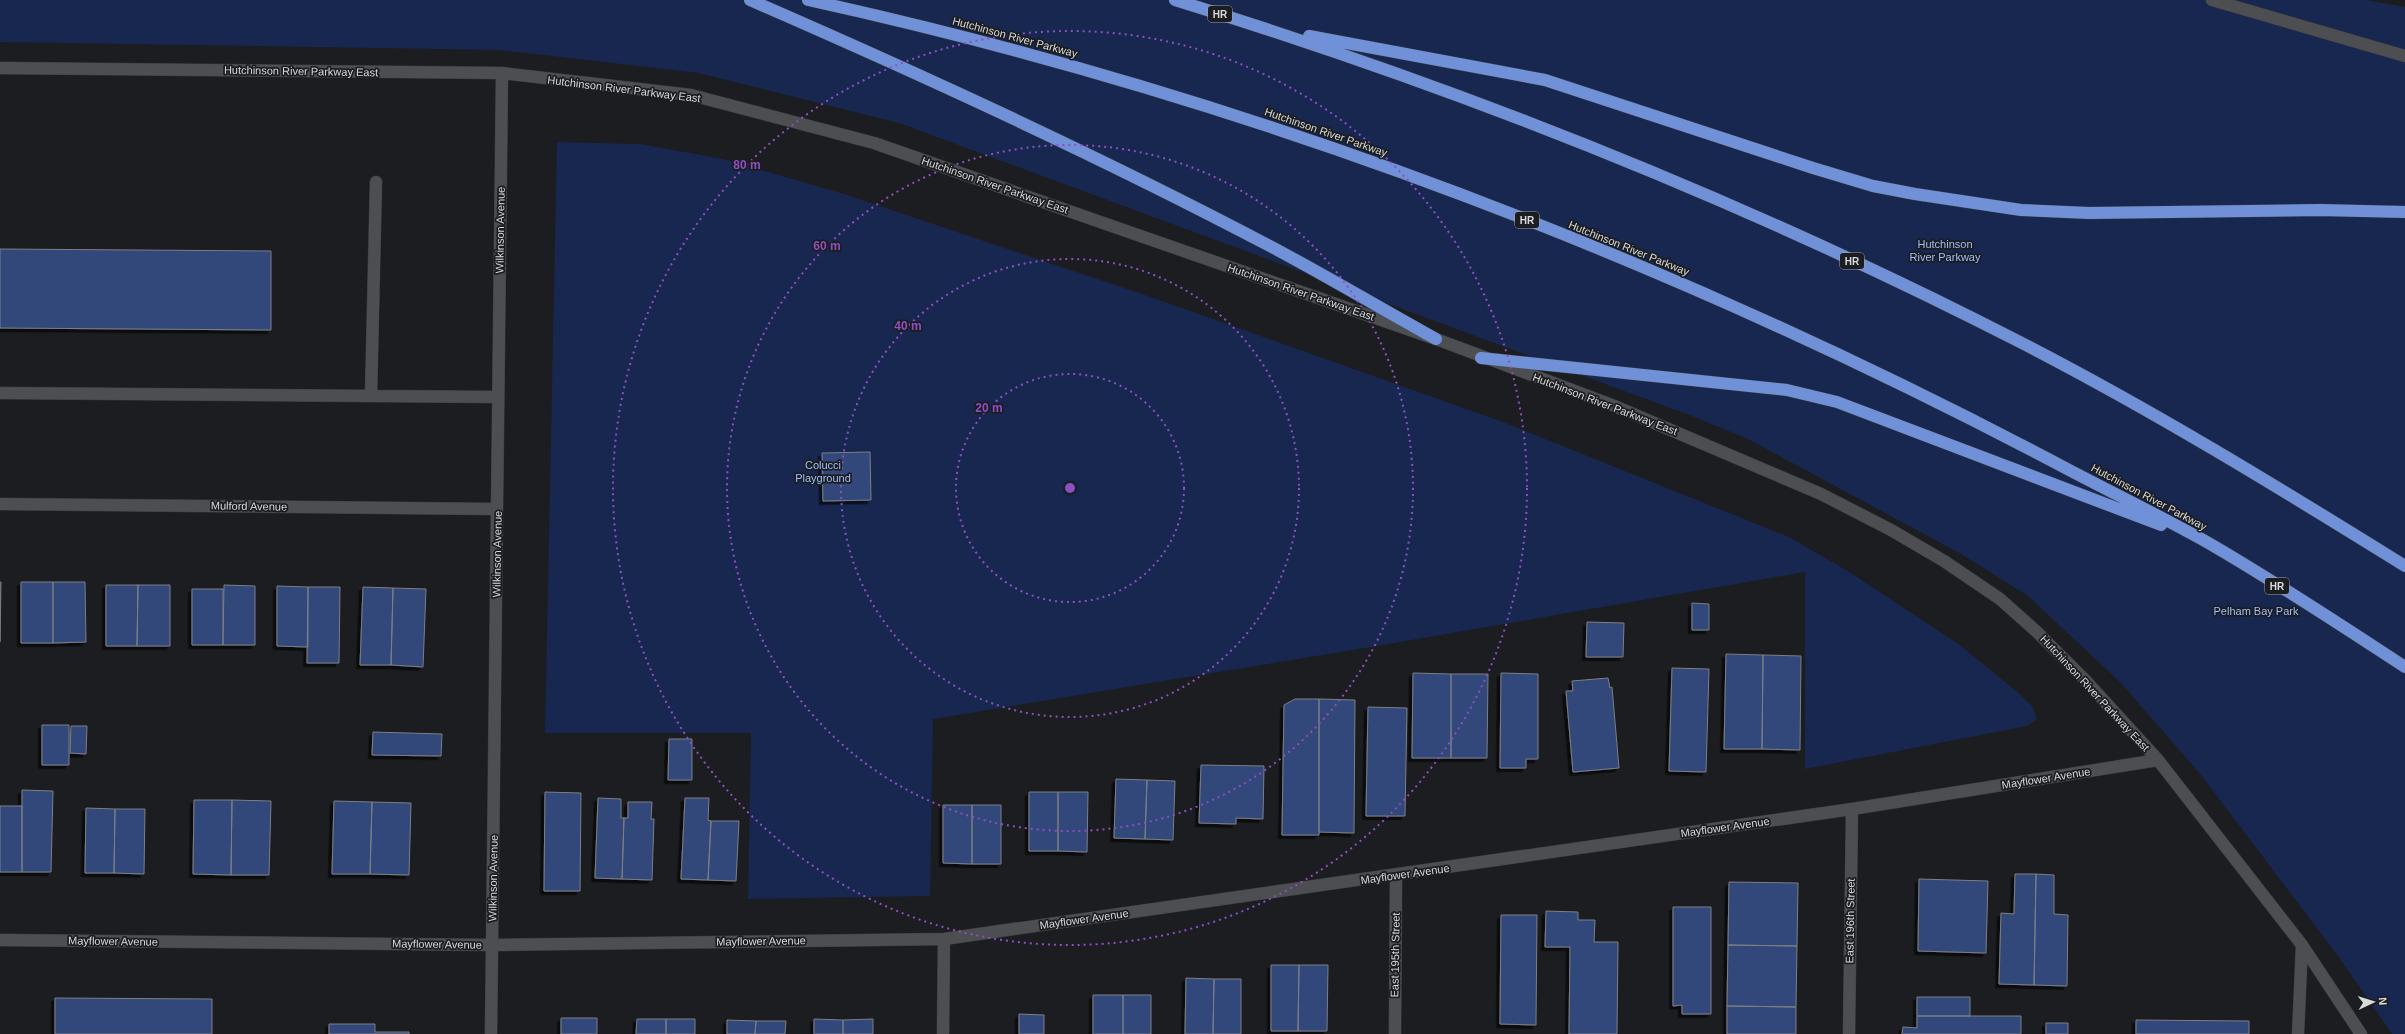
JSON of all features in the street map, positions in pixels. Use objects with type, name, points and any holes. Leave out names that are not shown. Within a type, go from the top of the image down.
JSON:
[{"type":"highway","points":[[750,0],[968,97],[1100,160],[1269,246],[1436,339]]},
{"type":"highway","name":"Hutchinson River Parkway","points":[[808,0],[962,35],[1227,112],[1355,154],[1481,201],[1736,306],[1843,355],[1985,425],[2207,542],[2405,666]]},
{"type":"highway","name":"HR","points":[[1175,0],[1264,27],[1385,68],[1597,148],[1898,282],[2018,340],[2138,406],[2263,478],[2405,566]]},
{"type":"highway","points":[[1264,27],[1545,80],[1813,168],[1873,186],[1915,194],[2021,210],[2089,213],[2320,210],[2405,212]]},
{"type":"highway","points":[[1482,358],[1787,390],[1817,397],[1865,412],[2207,542]]},
{"type":"street","points":[[2212,0],[2405,56]]},
{"type":"street","name":"Hutchinson River Parkway East","points":[[0,68],[502,73],[691,95],[874,143],[1436,339],[1482,358],[1612,405],[1821,494],[1891,530],[1944,561],[2000,599],[2037,632],[2085,680],[2158,760],[2302,945],[2361,1034]]},
{"type":"street","name":"Wilkinson Avenue","points":[[491,1034],[502,73]]},
{"type":"street","points":[[371,396],[376,182]]},
{"type":"street","points":[[0,392],[498,397]]},
{"type":"street","name":"Mulford Avenue","points":[[0,504],[497,509]]},
{"type":"street","name":"Mayflower Avenue","points":[[0,940],[493,945],[944,939],[1396,876],[1852,809],[2158,760]]},
{"type":"street","name":"East 196th Street","points":[[1849,1034],[1852,809]]},
{"type":"street","name":"East 195th Street","points":[[1395,1034],[1396,876]]},
{"type":"street","points":[[943,1034],[944,939]]},
{"type":"street","points":[[2298,1034],[2302,945]]},
{"type":"green space","name":"Hutchinson River Parkway","points":[[0,0],[2366,0],[2405,7],[2405,1034],[2392,1034],[2338,956],[2201,775],[2121,683],[2028,596],[1963,555],[1748,439],[1692,416],[899,123],[699,73],[499,50],[0,42]]},
{"type":"green space","name":"Colucci Playground","points":[[557,142],[640,144],[723,159],[844,194],[1148,296],[1503,422],[1789,537],[1846,570],[1957,643],[2015,690],[2032,706],[2037,719],[2027,726],[1805,769],[1805,572],[1371,647],[933,719],[930,896],[748,899],[751,733],[545,733]]},
{"type":"building","points":[[0,249],[271,251],[271,330],[0,328]]},
{"type":"building","points":[[870,452],[871,500],[823,501],[822,453]]},
{"type":"building","points":[[0,582],[1,582],[0,642]]},
{"type":"building","points":[[21,582],[53,582],[53,643],[21,643]]},
{"type":"building","points":[[53,582],[85,582],[86,642],[53,643]]},
{"type":"building","points":[[106,585],[138,585],[137,646],[106,646]]},
{"type":"building","points":[[138,585],[170,585],[170,646],[137,646]]},
{"type":"building","points":[[224,585],[255,586],[255,645],[223,645]]},
{"type":"building","points":[[277,586],[308,587],[308,647],[277,646]]},
{"type":"building","points":[[308,587],[340,587],[339,663],[307,663]]},
{"type":"building","points":[[363,587],[393,588],[391,665],[360,665]]},
{"type":"building","points":[[393,588],[426,589],[423,667],[391,665]]},
{"type":"building","points":[[192,589],[223,589],[223,645],[192,645]]},
{"type":"building","points":[[1692,603],[1709,604],[1709,630],[1692,630]]},
{"type":"building","points":[[1587,622],[1624,623],[1623,657],[1586,657]]},
{"type":"building","points":[[1726,654],[1763,655],[1762,749],[1724,749]]},
{"type":"building","points":[[1763,655],[1801,656],[1800,750],[1762,749]]},
{"type":"building","points":[[1672,668],[1709,669],[1706,772],[1669,771]]},
{"type":"building","points":[[1413,673],[1451,674],[1451,758],[1412,758]]},
{"type":"building","points":[[1501,673],[1538,674],[1538,759],[1526,759],[1526,768],[1500,768]]},
{"type":"building","points":[[1451,674],[1488,674],[1487,758],[1451,758]]},
{"type":"building","points":[[1608,678],[1610,688],[1612,687],[1619,768],[1573,772],[1566,691],[1573,691],[1572,681]]},
{"type":"building","points":[[1295,699],[1319,699],[1319,835],[1282,835],[1284,705]]},
{"type":"building","points":[[1319,699],[1355,700],[1354,833],[1319,832]]},
{"type":"building","points":[[1368,707],[1407,708],[1405,816],[1366,816]]},
{"type":"building","points":[[42,725],[69,725],[69,765],[42,765]]},
{"type":"building","points":[[71,726],[87,726],[86,754],[70,753]]},
{"type":"building","points":[[373,732],[442,734],[441,756],[372,755]]},
{"type":"building","points":[[669,739],[692,739],[692,780],[668,780]]},
{"type":"building","points":[[1201,765],[1264,766],[1263,819],[1236,818],[1236,824],[1199,823]]},
{"type":"building","points":[[1116,779],[1147,780],[1145,839],[1114,838]]},
{"type":"building","points":[[1147,780],[1175,781],[1173,840],[1145,839]]},
{"type":"building","points":[[22,790],[53,791],[51,872],[22,872]]},
{"type":"building","points":[[545,792],[581,793],[580,891],[544,891]]},
{"type":"building","points":[[1029,792],[1058,792],[1058,851],[1029,851]]},
{"type":"building","points":[[1058,792],[1088,792],[1087,852],[1058,851]]},
{"type":"building","points":[[598,798],[621,799],[621,818],[624,818],[622,879],[595,878]]},
{"type":"building","points":[[685,798],[709,798],[708,820],[711,821],[708,880],[681,879]]},
{"type":"building","points":[[194,800],[232,800],[231,875],[193,874]]},
{"type":"building","points":[[232,800],[271,801],[269,875],[231,875]]},
{"type":"building","points":[[334,801],[372,802],[370,874],[332,874]]},
{"type":"building","points":[[372,802],[411,803],[409,875],[370,874]]},
{"type":"building","points":[[628,802],[652,802],[651,819],[654,819],[652,880],[622,879],[624,818],[628,818]]},
{"type":"building","points":[[943,805],[972,805],[972,864],[943,863]]},
{"type":"building","points":[[972,805],[1001,805],[1001,864],[972,864]]},
{"type":"building","points":[[0,806],[22,806],[22,872],[0,872]]},
{"type":"building","points":[[86,808],[115,809],[114,873],[85,873]]},
{"type":"building","points":[[115,809],[145,809],[144,874],[114,873]]},
{"type":"building","points":[[711,821],[739,821],[736,881],[708,880]]},
{"type":"building","points":[[2015,874],[2036,874],[2034,985],[1999,984],[2001,913],[2014,914]]},
{"type":"building","points":[[2036,874],[2054,875],[2054,914],[2068,915],[2067,986],[2034,985]]},
{"type":"building","points":[[1919,879],[1988,881],[1986,953],[1918,951]]},
{"type":"building","points":[[1729,882],[1798,883],[1797,946],[1728,945]]},
{"type":"building","points":[[1673,907],[1711,907],[1711,1014],[1682,1014],[1682,1005],[1673,1006]]},
{"type":"building","points":[[1546,911],[1578,912],[1578,920],[1595,920],[1594,942],[1618,942],[1617,1034],[1569,1034],[1570,947],[1545,947]]},
{"type":"building","points":[[1501,915],[1537,915],[1536,1025],[1500,1024]]},
{"type":"building","points":[[1728,945],[1797,946],[1796,1007],[1727,1006]]},
{"type":"building","points":[[1271,965],[1299,965],[1298,1031],[1271,1031]]},
{"type":"building","points":[[1299,965],[1328,965],[1327,1031],[1298,1031]]},
{"type":"building","points":[[1186,978],[1214,979],[1213,1034],[1185,1034]]},
{"type":"building","points":[[1214,979],[1241,979],[1241,1034],[1213,1034]]},
{"type":"building","points":[[1093,995],[1123,995],[1123,1034],[1093,1034]]},
{"type":"building","points":[[1123,995],[1151,995],[1151,1034],[1123,1034]]},
{"type":"building","points":[[1917,997],[1970,997],[1970,1016],[1917,1016]]},
{"type":"building","points":[[55,998],[212,999],[212,1034],[55,1034]]},
{"type":"building","points":[[1727,1006],[1796,1007],[1796,1034],[1727,1034]]},
{"type":"building","points":[[1019,1014],[1044,1015],[1044,1034],[1019,1034]]},
{"type":"building","points":[[1917,1016],[2021,1016],[2021,1034],[1902,1034],[1903,1027],[1917,1028]]},
{"type":"building","points":[[561,1018],[597,1018],[597,1034],[561,1034]]},
{"type":"building","points":[[637,1019],[666,1019],[666,1034],[636,1034]]},
{"type":"building","points":[[666,1019],[695,1019],[695,1034],[666,1034]]},
{"type":"building","points":[[814,1019],[843,1020],[843,1034],[814,1034]]},
{"type":"building","points":[[873,1019],[873,1034],[843,1034],[843,1020]]},
{"type":"building","points":[[727,1020],[756,1021],[755,1034],[727,1034]]},
{"type":"building","points":[[2136,1020],[2249,1021],[2249,1034],[2136,1034]]},
{"type":"building","points":[[756,1021],[786,1021],[785,1034],[755,1034]]},
{"type":"building","points":[[2046,1023],[2068,1023],[2068,1034],[2046,1034]]},
{"type":"building","points":[[329,1024],[375,1024],[375,1032],[409,1032],[409,1034],[329,1034]]},
{"type":"park label","name":"Pelham Bay Park","points":[[2256,611]]}]
